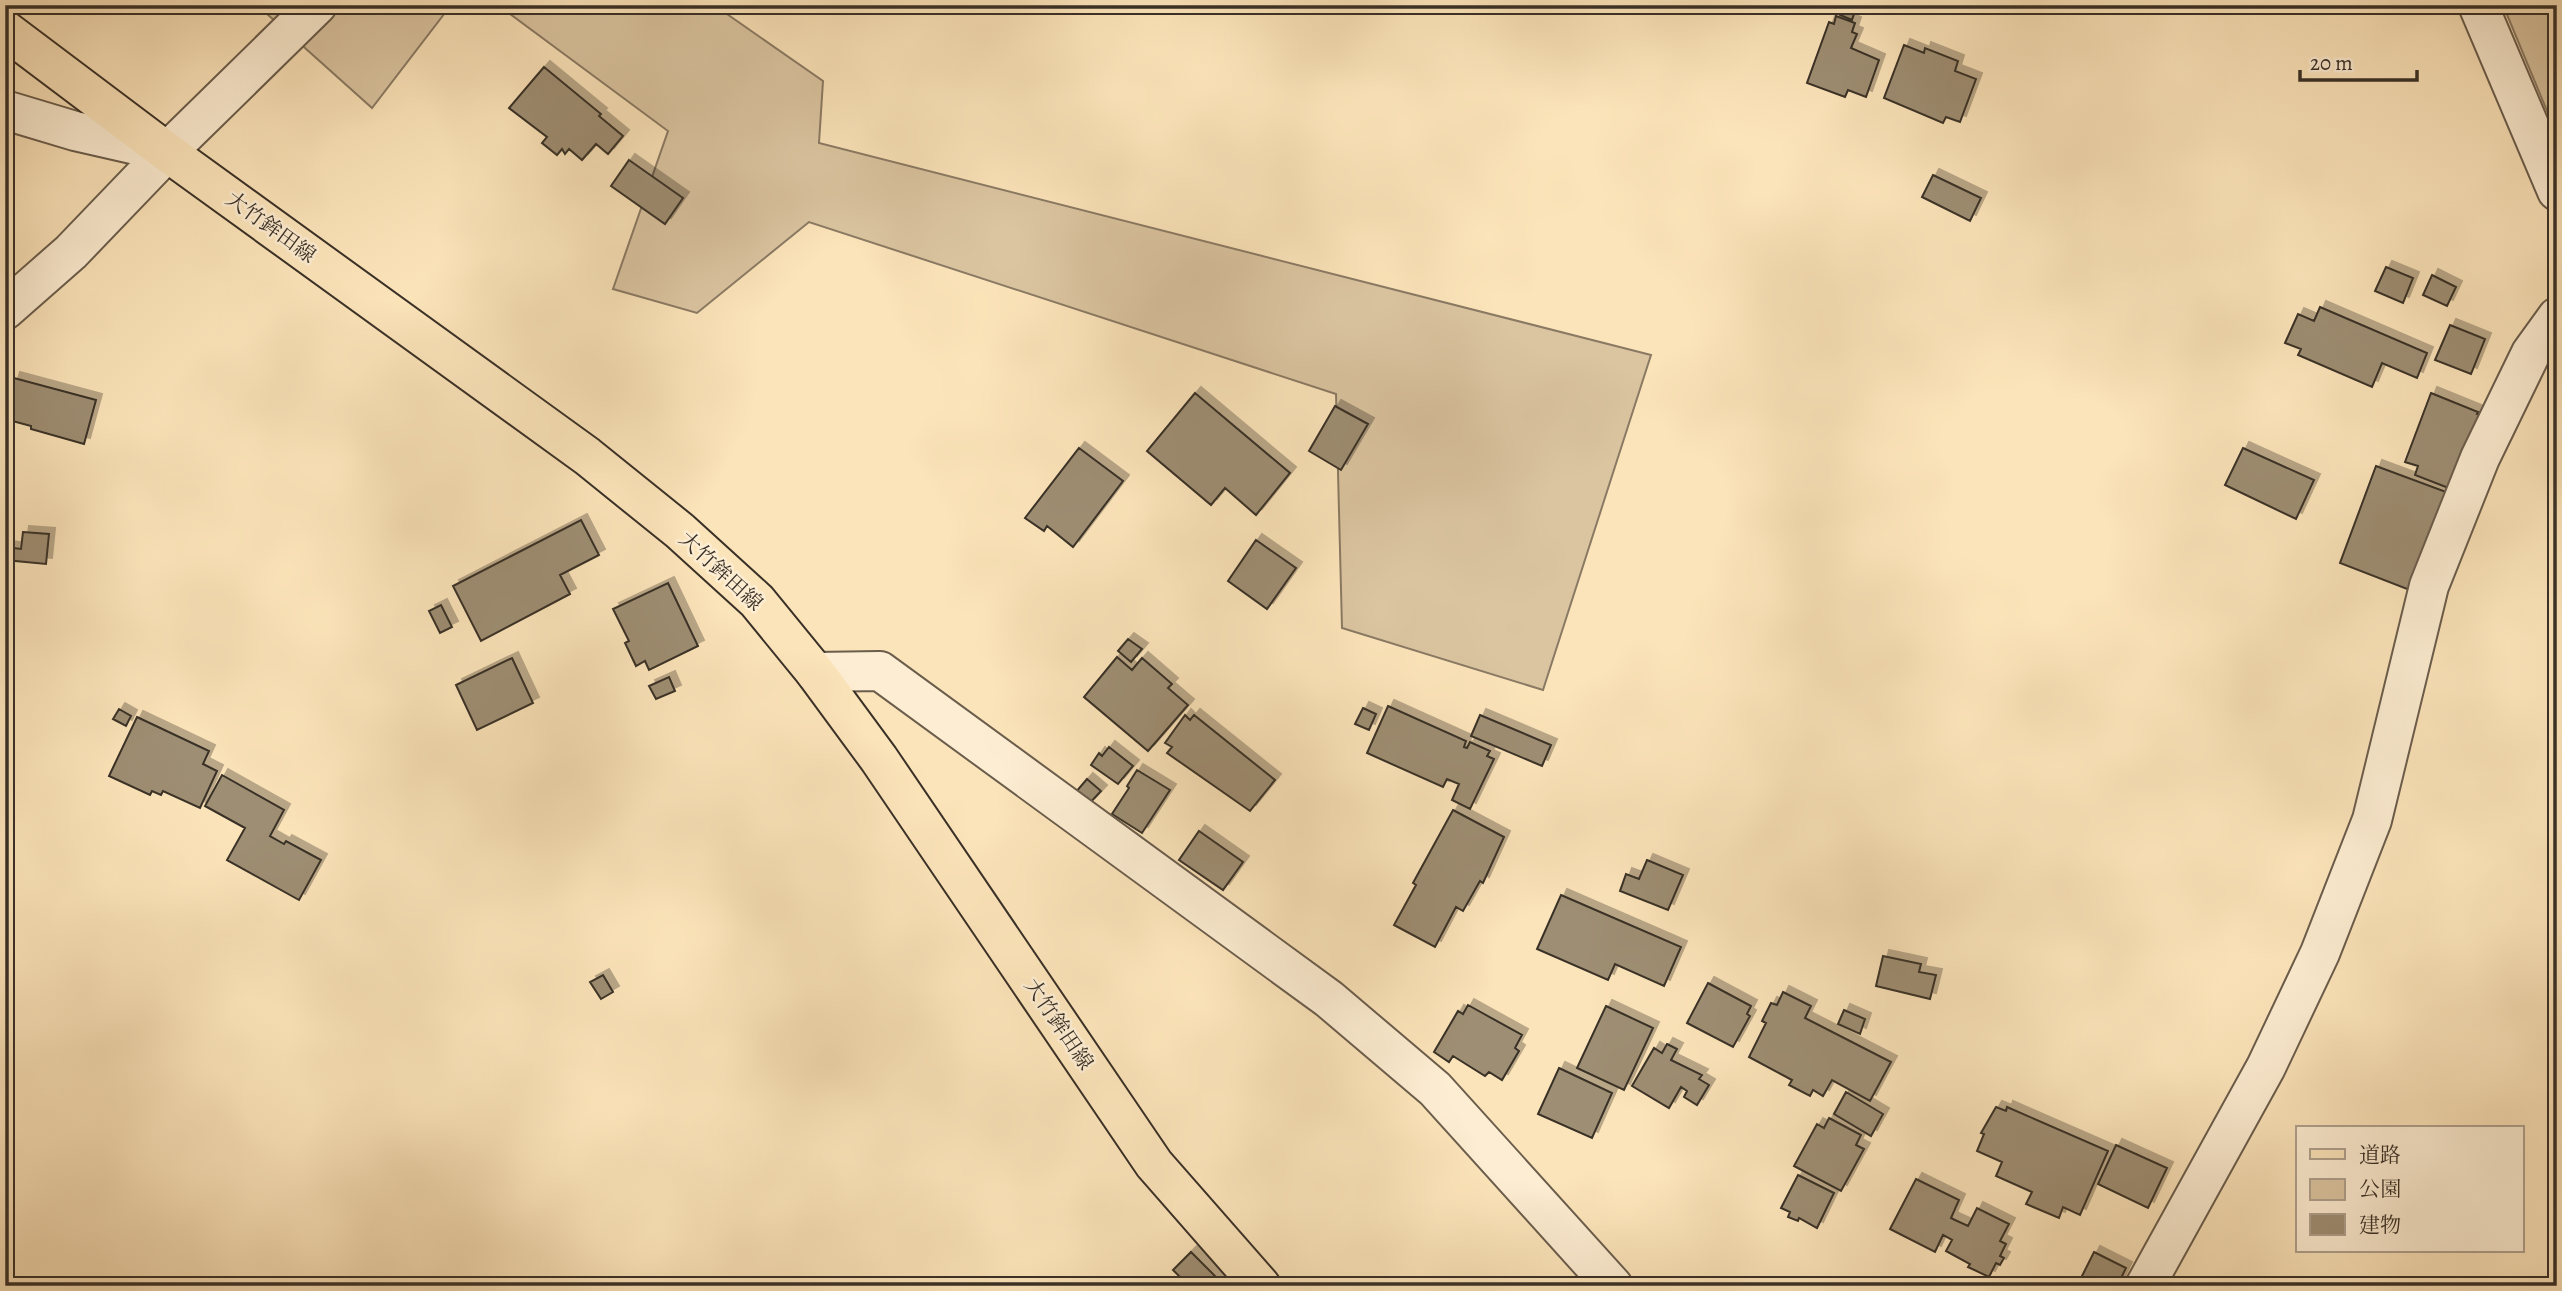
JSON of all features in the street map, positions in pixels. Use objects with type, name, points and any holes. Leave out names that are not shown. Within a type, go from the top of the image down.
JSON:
[{"type":"main road","name":"大竹鉾田線","points":[[5,30],[167,152],[587,456],[680,531],[757,601],[815,672],[879,759],[1154,1164],[1261,1286]]},
{"type":"street","points":[[5,310],[71,253],[167,152],[317,5]]},
{"type":"street","points":[[2479,5],[2557,191]]},
{"type":"street","points":[[5,110],[75,131],[167,152]]},
{"type":"street","points":[[2145,1286],[2266,1067],[2320,953],[2372,820],[2430,586],[2480,458],[2531,353],[2557,317]]},
{"type":"street","points":[[815,672],[880,671],[1329,999],[1434,1089],[1613,1286]]},
{"type":"green space","points":[[257,5],[451,5],[372,108]]},
{"type":"green space","points":[[498,5],[714,5],[823,81],[819,143],[1651,355],[1543,690],[1342,628],[1336,394],[809,222],[697,313],[613,289],[668,131]]},
{"type":"green space","points":[[2503,5],[2557,5],[2557,135]]},
{"type":"building","points":[[1843,5],[1857,5],[1852,20],[1840,15]]},
{"type":"building","points":[[1836,16],[1855,23],[1852,32],[1857,34],[1851,48],[1879,60],[1866,97],[1848,90],[1845,97],[1807,83],[1829,22],[1834,24]]},
{"type":"building","points":[[1904,45],[1924,53],[1925,48],[1958,61],[1955,71],[1976,79],[1960,122],[1946,117],[1943,123],[1884,98]]},
{"type":"building","points":[[544,67],[623,136],[608,154],[596,144],[582,160],[569,149],[565,154],[562,149],[557,155],[542,143],[547,137],[509,108]]},
{"type":"building","points":[[629,160],[683,198],[665,224],[611,186]]},
{"type":"building","points":[[1933,175],[1981,198],[1970,221],[1922,197]]},
{"type":"building","points":[[2386,267],[2413,278],[2403,303],[2375,291]]},
{"type":"building","points":[[2432,275],[2456,287],[2447,306],[2423,295]]},
{"type":"building","points":[[2320,307],[2427,353],[2417,378],[2382,363],[2372,387],[2298,355],[2301,349],[2285,343],[2298,314],[2314,321]]},
{"type":"building","points":[[2450,325],[2485,339],[2471,374],[2435,360]]},
{"type":"building","points":[[14,378],[96,400],[84,444],[5,419],[5,409]]},
{"type":"building","points":[[1195,393],[1290,473],[1256,515],[1225,488],[1211,505],[1147,451]]},
{"type":"building","points":[[2431,393],[2487,418],[2451,489],[2415,475],[2418,466],[2405,462]]},
{"type":"building","points":[[1335,406],[1368,424],[1341,470],[1309,451]]},
{"type":"building","points":[[1079,448],[1123,481],[1073,547],[1047,526],[1044,531],[1025,518]]},
{"type":"building","points":[[2243,448],[2314,480],[2296,519],[2225,485]]},
{"type":"building","points":[[2376,466],[2457,496],[2420,594],[2340,563]]},
{"type":"building","points":[[581,520],[599,555],[560,575],[570,594],[481,641],[453,586]]},
{"type":"building","points":[[23,532],[49,534],[46,564],[5,560],[5,547],[21,549]]},
{"type":"building","points":[[1256,540],[1296,568],[1267,609],[1228,581]]},
{"type":"building","points":[[668,583],[698,646],[649,670],[645,661],[636,666],[625,643],[629,641],[613,609]]},
{"type":"building","points":[[441,605],[452,627],[440,633],[429,611]]},
{"type":"building","points":[[1128,639],[1142,649],[1131,662],[1118,651]]},
{"type":"building","points":[[1117,657],[1132,670],[1142,658],[1172,684],[1168,688],[1188,705],[1148,751],[1084,697]]},
{"type":"building","points":[[512,658],[533,703],[477,730],[456,685]]},
{"type":"building","points":[[669,677],[675,691],[656,699],[649,686]]},
{"type":"building","points":[[1388,706],[1466,741],[1464,747],[1467,748],[1470,742],[1490,751],[1487,756],[1494,759],[1470,809],[1452,800],[1459,784],[1447,779],[1443,787],[1367,753]]},
{"type":"building","points":[[1363,708],[1376,714],[1369,730],[1355,724]]},
{"type":"building","points":[[119,709],[131,716],[126,726],[113,719]]},
{"type":"building","points":[[1185,715],[1190,720],[1194,715],[1275,780],[1250,811],[1167,753],[1172,747],[1165,743]]},
{"type":"building","points":[[1480,715],[1551,745],[1542,766],[1471,736]]},
{"type":"building","points":[[137,717],[209,751],[203,764],[217,771],[200,808],[163,791],[161,795],[152,791],[150,795],[109,776]]},
{"type":"building","points":[[1109,747],[1133,766],[1118,784],[1091,765],[1099,753],[1102,756]]},
{"type":"building","points":[[1137,770],[1170,790],[1142,833],[1112,814]]},
{"type":"building","points":[[222,775],[284,810],[270,836],[284,844],[286,841],[321,860],[299,900],[227,860],[245,828],[205,806]]},
{"type":"building","points":[[1087,779],[1101,791],[1089,804],[1075,793]]},
{"type":"building","points":[[1453,810],[1504,837],[1483,883],[1480,881],[1463,911],[1456,907],[1435,947],[1394,925],[1416,885],[1413,883]]},
{"type":"building","points":[[1199,831],[1243,862],[1223,890],[1179,860]]},
{"type":"building","points":[[1647,860],[1683,875],[1668,910],[1620,891],[1626,874],[1639,879]]},
{"type":"building","points":[[1561,895],[1681,947],[1664,986],[1615,964],[1608,980],[1537,949]]},
{"type":"building","points":[[1883,956],[1921,964],[1919,972],[1936,975],[1930,999],[1876,986]]},
{"type":"building","points":[[603,975],[613,992],[601,999],[590,982]]},
{"type":"building","points":[[1708,983],[1751,1006],[1747,1014],[1750,1016],[1733,1047],[1687,1023]]},
{"type":"building","points":[[1783,992],[1811,1006],[1805,1018],[1891,1062],[1870,1101],[1832,1080],[1823,1096],[1813,1090],[1810,1096],[1789,1085],[1792,1080],[1749,1057],[1766,1023],[1762,1021],[1771,1003],[1777,1005]]},
{"type":"building","points":[[1468,1005],[1522,1035],[1515,1048],[1519,1051],[1502,1080],[1489,1072],[1485,1076],[1453,1056],[1449,1062],[1434,1052],[1458,1011],[1463,1014]]},
{"type":"building","points":[[1606,1006],[1653,1028],[1624,1090],[1577,1068]]},
{"type":"building","points":[[1844,1010],[1865,1019],[1860,1034],[1838,1024]]},
{"type":"building","points":[[1667,1044],[1677,1049],[1671,1060],[1702,1075],[1699,1079],[1709,1085],[1697,1105],[1684,1097],[1687,1091],[1681,1087],[1669,1108],[1632,1086],[1654,1048],[1662,1053]]},
{"type":"building","points":[[1559,1068],[1612,1093],[1592,1138],[1538,1114]]},
{"type":"building","points":[[1846,1092],[1883,1114],[1871,1136],[1834,1114]]},
{"type":"building","points":[[1996,1107],[2006,1111],[2007,1107],[2108,1151],[2080,1215],[2063,1207],[2059,1218],[2026,1204],[2032,1192],[1996,1176],[2002,1162],[1977,1151],[1984,1134],[1981,1133]]},
{"type":"building","points":[[1829,1118],[1861,1135],[1856,1145],[1864,1149],[1841,1191],[1794,1166],[1817,1124],[1824,1128]]},
{"type":"building","points":[[2116,1145],[2167,1168],[2148,1208],[2098,1184]]},
{"type":"building","points":[[1798,1175],[1834,1193],[1817,1228],[1799,1218],[1798,1221],[1788,1217],[1790,1212],[1781,1208]]},
{"type":"building","points":[[1916,1179],[1959,1200],[1951,1218],[1955,1220],[1968,1226],[1977,1208],[2009,1224],[2000,1241],[2006,1244],[2000,1256],[2004,1258],[2000,1265],[1996,1263],[1989,1277],[1968,1267],[1970,1264],[1946,1251],[1952,1240],[1943,1235],[1935,1252],[1890,1229]]},
{"type":"building","points":[[1191,1252],[1225,1286],[1189,1286],[1173,1270]]},
{"type":"building","points":[[2094,1252],[2126,1268],[2117,1286],[2077,1286]]}]
